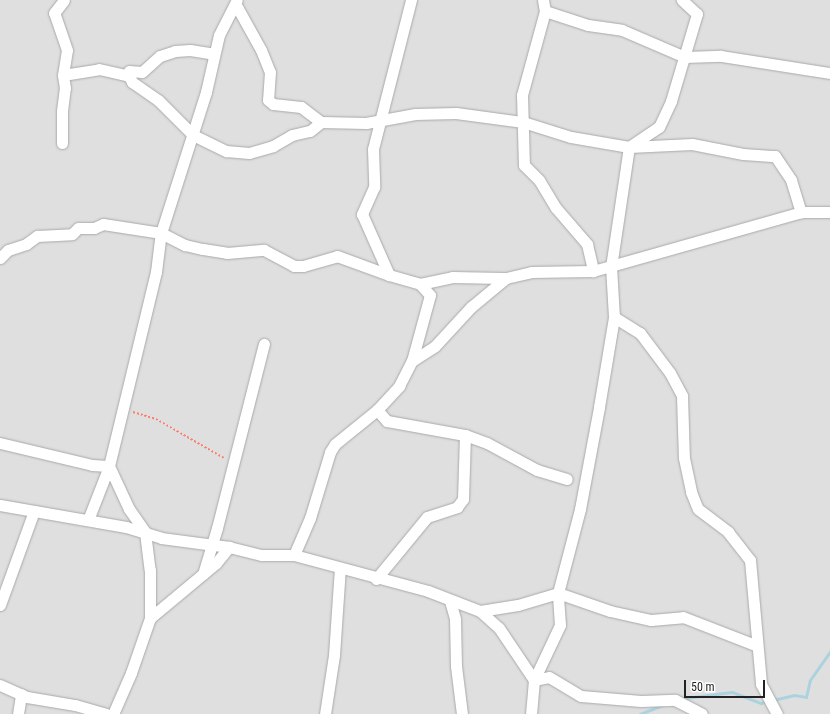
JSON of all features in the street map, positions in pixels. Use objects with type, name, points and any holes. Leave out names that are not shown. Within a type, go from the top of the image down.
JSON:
[{"type":"street","points":[[62,143],[62,111],[65,88],[63,75],[67,50],[54,13],[64,0]]},
{"type":"street","points":[[389,275],[362,214],[374,187],[373,149],[411,0]]},
{"type":"street","points":[[543,0],[545,11],[522,95],[524,166],[539,180],[556,208],[587,244],[593,271]]},
{"type":"street","points":[[531,714],[534,680],[557,633],[560,620],[558,592],[580,509],[614,317],[611,267],[629,147],[659,128],[671,101],[697,14],[682,0]]},
{"type":"street","points":[[88,520],[109,466],[156,272],[161,233],[206,92],[219,35],[236,2]]},
{"type":"street","points":[[236,2],[261,50],[270,72],[269,102],[301,107],[321,122],[381,121],[414,114],[456,113],[523,122],[571,137],[629,147],[692,144],[743,154],[775,156],[791,180],[802,212]]},
{"type":"street","points":[[545,11],[588,25],[622,30],[685,57],[721,56],[830,73]]},
{"type":"street","points":[[128,71],[142,72],[160,56],[175,51],[190,50],[214,54]]},
{"type":"street","points":[[63,75],[99,69],[129,76],[132,82],[158,100],[192,135],[226,151],[249,152],[273,146],[292,135],[310,131],[321,122]]},
{"type":"street","points":[[0,258],[8,250],[26,244],[37,236],[72,234],[78,228],[94,228],[103,224],[161,233],[185,245],[203,249],[227,253],[271,252],[294,266],[303,266],[337,256],[389,275],[420,284],[452,276],[506,278],[531,272],[593,271],[802,212],[830,212]]},
{"type":"street","points":[[412,361],[436,346],[471,307],[506,278]]},
{"type":"street","points":[[294,555],[310,518],[330,452],[344,435],[377,410],[399,386],[412,361],[430,295],[420,284]]},
{"type":"street","points":[[614,317],[640,333],[670,373],[682,396],[684,458],[691,492],[698,509],[728,532],[750,560],[756,645],[761,684],[778,714]]},
{"type":"street","points":[[203,574],[234,463],[264,344]]},
{"type":"street","points":[[377,410],[387,421],[465,435],[487,443],[537,470],[568,478]]},
{"type":"street","points":[[376,579],[427,517],[457,507],[463,499],[465,435]]},
{"type":"street","points":[[0,443],[92,465],[109,466]]},
{"type":"street","points":[[109,466],[129,509],[145,532],[150,570],[150,618],[131,673],[113,714]]},
{"type":"street","points":[[0,505],[88,520],[145,532],[161,538],[229,547],[262,555],[294,555],[376,579],[428,590],[450,601],[480,611],[500,628],[534,680]]},
{"type":"street","points":[[0,605],[34,511]]},
{"type":"street","points":[[150,618],[203,574],[229,547]]},
{"type":"street","points":[[325,714],[334,655],[340,568]]},
{"type":"street","points":[[480,611],[518,605],[558,592],[610,612],[651,620],[683,617],[756,645]]},
{"type":"street","points":[[450,601],[455,619],[456,666],[462,714]]},
{"type":"street","points":[[534,680],[549,677],[581,696],[641,701],[675,700],[702,714]]},
{"type":"street","points":[[0,685],[20,694],[47,702],[75,705],[106,714]]},
{"type":"street","points":[[18,714],[20,694]]},
{"type":"path","points":[[123,408],[156,419],[234,463]]},
{"type":"shaded area","points":[[0,0],[830,0],[830,714],[0,714]]},
{"type":"waterway","points":[[773,700],[794,695],[806,697],[810,680],[830,651]]},
{"type":"waterway","points":[[678,699],[732,692],[761,703],[768,701]]},
{"type":"waterway","points":[[640,714],[662,705]]}]
